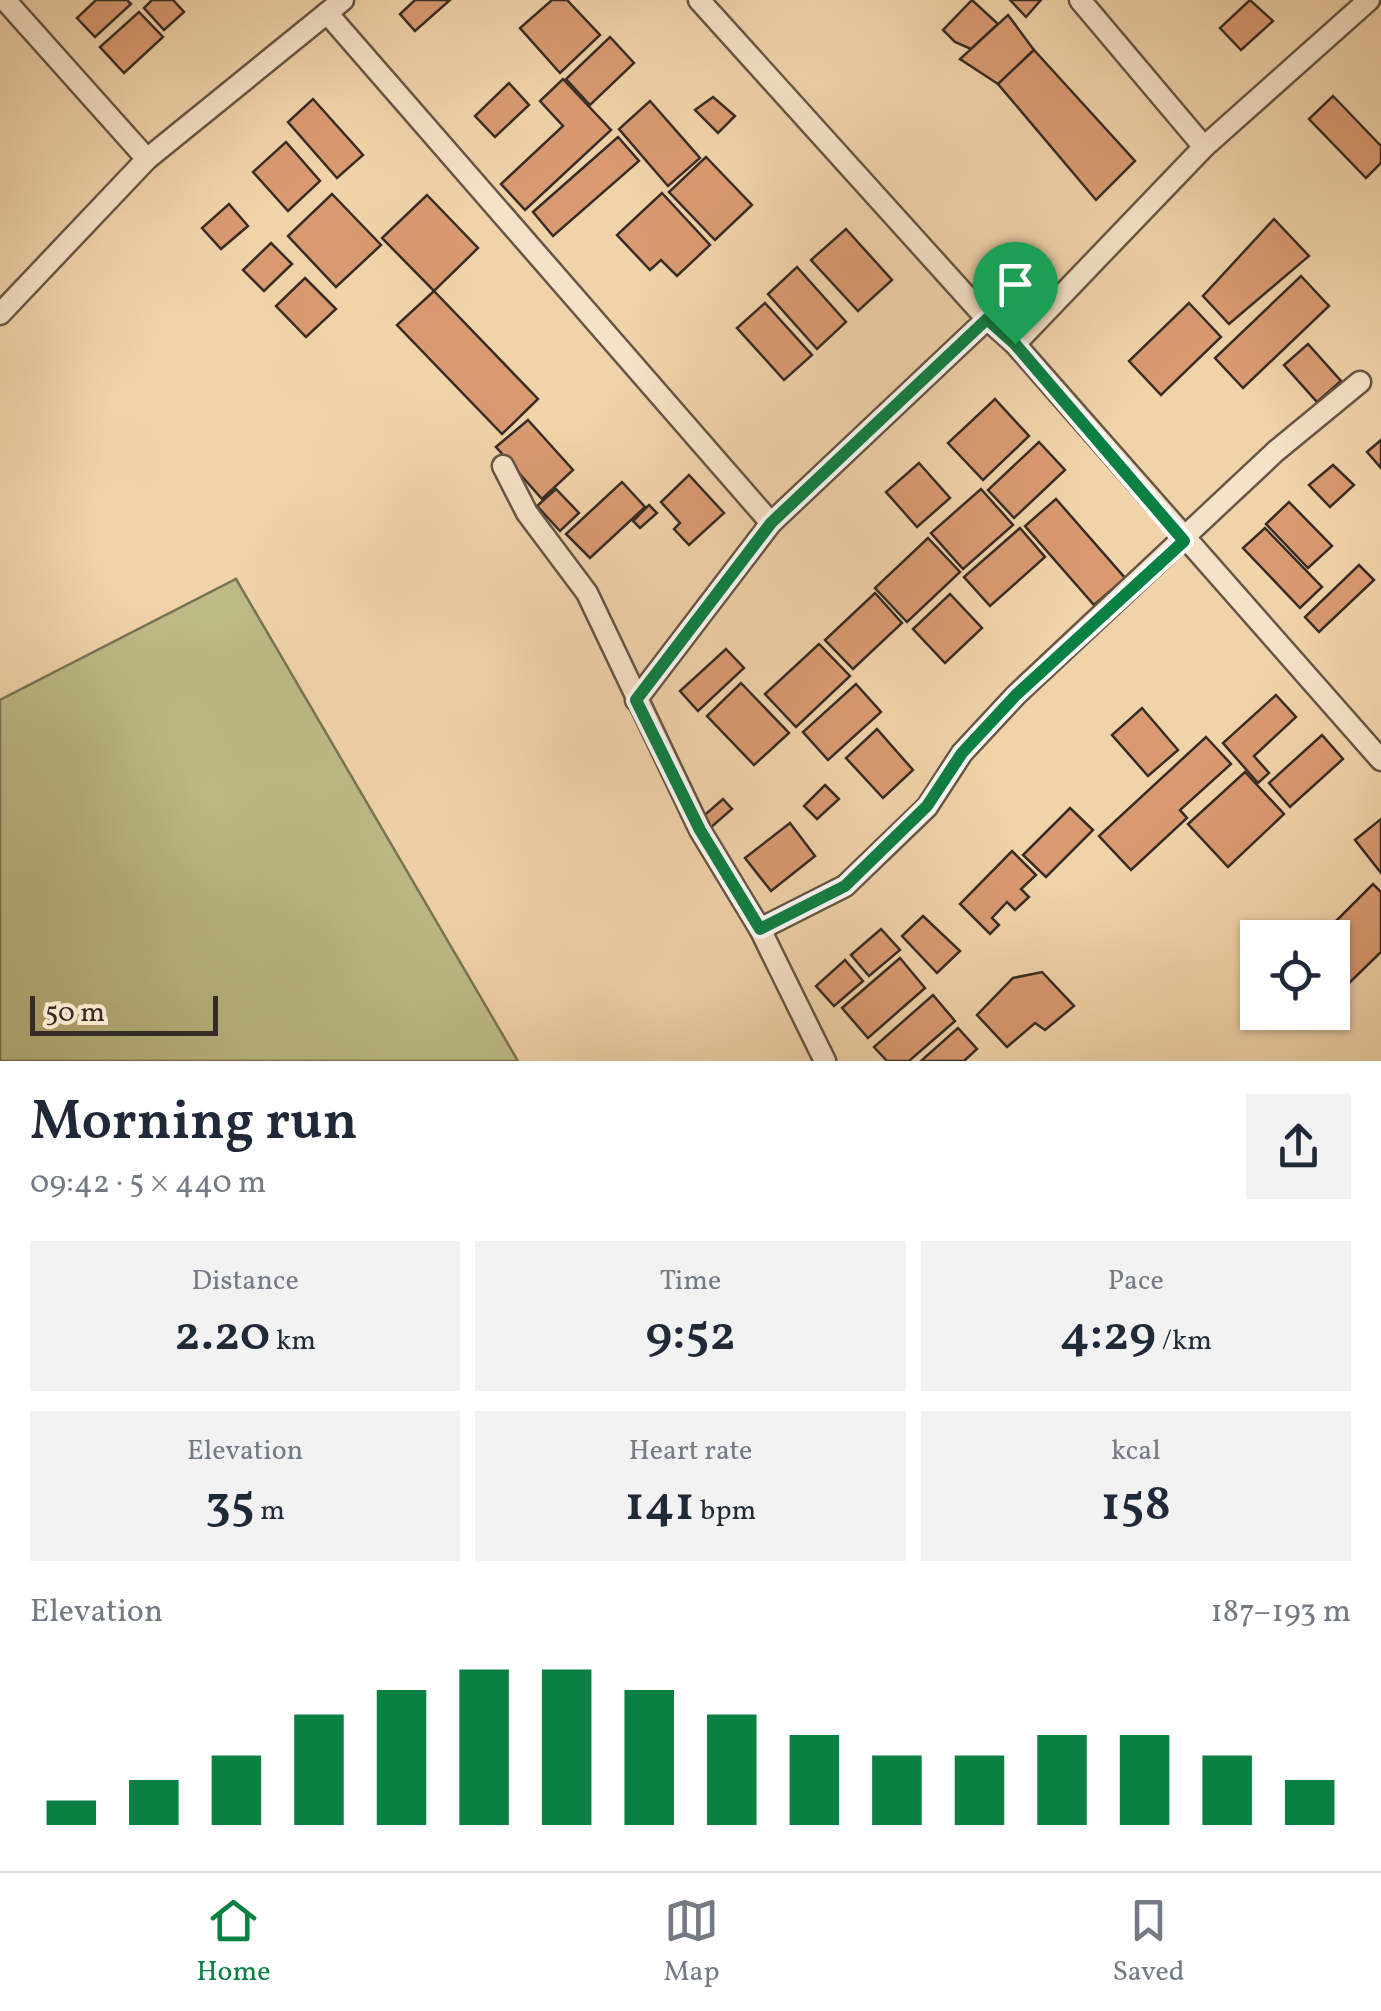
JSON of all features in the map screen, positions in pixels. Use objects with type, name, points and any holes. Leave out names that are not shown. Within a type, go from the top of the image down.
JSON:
[{"type":"street","points":[[5,0],[146,159]]},
{"type":"street","points":[[699,0],[987,319],[1015,344],[1184,541],[1381,760]]},
{"type":"street","points":[[1080,0],[1204,147]]},
{"type":"street","points":[[1015,344],[1204,147],[1369,0]]},
{"type":"street","points":[[0,314],[146,159],[335,7],[771,523]]},
{"type":"street","points":[[636,700],[771,523],[987,319]]},
{"type":"street","points":[[760,929],[845,886],[927,806],[962,753],[1016,695],[1276,451],[1360,382]]},
{"type":"street","points":[[502,466],[527,514],[586,593],[700,830],[760,929],[825,1061]]},
{"type":"shaded area","points":[[236,579],[518,1061],[0,1061],[0,700]]},
{"type":"building","points":[[96,0],[127,0],[131,4],[95,37],[77,18]]},
{"type":"building","points":[[152,0],[173,0],[184,12],[164,30],[144,8]]},
{"type":"building","points":[[415,0],[450,0],[415,31],[400,14]]},
{"type":"building","points":[[552,0],[567,0],[600,35],[560,73],[520,28]]},
{"type":"building","points":[[972,0],[998,24],[971,49],[955,42],[943,30]]},
{"type":"building","points":[[1010,0],[1041,0],[1026,17]]},
{"type":"building","points":[[1250,0],[1273,21],[1241,50],[1220,28]]},
{"type":"building","points":[[139,12],[163,37],[124,73],[100,47]]},
{"type":"building","points":[[1008,15],[1034,50],[998,84],[960,59]]},
{"type":"building","points":[[610,37],[634,63],[590,105],[566,79]]},
{"type":"building","points":[[1034,50],[1135,161],[1096,200],[998,84]]},
{"type":"building","points":[[563,79],[611,130],[525,210],[501,184],[563,126],[540,101]]},
{"type":"building","points":[[509,83],[529,105],[495,137],[475,116]]},
{"type":"building","points":[[1333,96],[1381,146],[1381,163],[1366,178],[1309,119]]},
{"type":"building","points":[[713,97],[735,116],[718,133],[695,110]]},
{"type":"building","points":[[313,99],[363,155],[337,178],[288,122]]},
{"type":"building","points":[[650,101],[700,158],[668,186],[619,129]]},
{"type":"building","points":[[618,137],[639,161],[553,236],[533,212]]},
{"type":"building","points":[[286,142],[320,181],[288,211],[253,172]]},
{"type":"building","points":[[706,157],[752,205],[715,240],[669,192]]},
{"type":"building","points":[[662,193],[710,245],[677,276],[661,260],[650,270],[617,235]]},
{"type":"building","points":[[332,194],[381,245],[336,287],[288,236]]},
{"type":"building","points":[[427,195],[478,248],[434,291],[382,238]]},
{"type":"building","points":[[229,204],[248,226],[221,249],[202,228]]},
{"type":"building","points":[[1274,219],[1309,256],[1229,324],[1203,296]]},
{"type":"building","points":[[846,229],[892,280],[858,311],[811,260]]},
{"type":"building","points":[[271,243],[292,264],[264,291],[243,270]]},
{"type":"building","points":[[797,267],[846,322],[817,349],[768,294]]},
{"type":"building","points":[[1301,276],[1329,306],[1243,388],[1215,358]]},
{"type":"building","points":[[305,278],[336,309],[306,337],[276,306]]},
{"type":"building","points":[[434,291],[538,399],[502,434],[397,325]]},
{"type":"building","points":[[765,303],[812,355],[784,380],[737,328]]},
{"type":"building","points":[[1189,303],[1221,337],[1161,395],[1129,361]]},
{"type":"building","points":[[1308,344],[1341,381],[1317,402],[1284,365]]},
{"type":"building","points":[[995,399],[1029,436],[983,480],[948,443]]},
{"type":"building","points":[[528,420],[573,470],[542,499],[496,447]]},
{"type":"building","points":[[1381,440],[1381,468],[1367,452]]},
{"type":"building","points":[[1039,442],[1065,470],[1014,518],[988,490]]},
{"type":"building","points":[[919,463],[950,498],[917,527],[886,492]]},
{"type":"building","points":[[1333,465],[1354,485],[1330,507],[1309,485]]},
{"type":"building","points":[[689,475],[724,513],[689,545],[674,529],[680,523],[661,502]]},
{"type":"building","points":[[622,482],[645,507],[590,558],[566,534]]},
{"type":"building","points":[[556,489],[579,513],[560,531],[537,506]]},
{"type":"building","points":[[981,489],[1013,525],[963,569],[931,533]]},
{"type":"building","points":[[1056,499],[1125,578],[1094,605],[1025,526]]},
{"type":"building","points":[[1289,502],[1332,546],[1308,568],[1266,524]]},
{"type":"building","points":[[649,505],[657,513],[640,528],[633,521]]},
{"type":"building","points":[[1020,528],[1045,557],[990,606],[964,577]]},
{"type":"building","points":[[1265,528],[1322,587],[1300,608],[1243,548]]},
{"type":"building","points":[[928,538],[960,572],[907,622],[875,588]]},
{"type":"building","points":[[1359,565],[1374,580],[1319,632],[1305,617]]},
{"type":"building","points":[[875,593],[902,623],[853,669],[825,640]]},
{"type":"building","points":[[950,594],[982,628],[945,663],[913,629]]},
{"type":"building","points":[[819,644],[850,676],[796,727],[765,694]]},
{"type":"building","points":[[726,649],[744,668],[698,711],[680,691]]},
{"type":"building","points":[[741,683],[789,733],[754,765],[707,716]]},
{"type":"building","points":[[856,684],[881,712],[828,760],[803,732]]},
{"type":"building","points":[[1276,695],[1296,717],[1254,756],[1269,773],[1258,783],[1223,743]]},
{"type":"building","points":[[1142,708],[1178,750],[1148,776],[1112,735]]},
{"type":"building","points":[[877,729],[913,770],[883,798],[846,758]]},
{"type":"building","points":[[1322,735],[1343,759],[1290,807],[1269,783]]},
{"type":"building","points":[[1206,737],[1231,764],[1180,810],[1187,818],[1131,870],[1099,836]]},
{"type":"building","points":[[1245,772],[1284,814],[1228,867],[1188,824]]},
{"type":"building","points":[[825,785],[839,799],[817,819],[804,806]]},
{"type":"building","points":[[723,799],[732,809],[709,829],[700,819]]},
{"type":"building","points":[[1070,808],[1093,830],[1046,877],[1023,855]]},
{"type":"building","points":[[1381,819],[1381,873],[1355,840]]},
{"type":"building","points":[[790,823],[815,856],[771,891],[745,858]]},
{"type":"building","points":[[1012,851],[1036,875],[1021,889],[1029,897],[1015,910],[1007,902],[992,918],[999,925],[990,934],[960,904]]},
{"type":"building","points":[[1373,884],[1381,892],[1381,952],[1350,982],[1350,920],[1337,920]]},
{"type":"building","points":[[923,916],[960,951],[937,973],[902,936]]},
{"type":"building","points":[[881,929],[900,950],[869,976],[851,955]]},
{"type":"building","points":[[900,958],[925,988],[868,1038],[842,1008]]},
{"type":"building","points":[[845,960],[863,981],[834,1006],[816,986]]},
{"type":"building","points":[[1042,972],[1074,1006],[1045,1030],[1035,1023],[1007,1047],[977,1015],[1013,978]]},
{"type":"building","points":[[933,995],[955,1021],[909,1061],[887,1061],[874,1047]]},
{"type":"building","points":[[958,1028],[977,1049],[964,1061],[921,1061]]},
{"type":"route","points":[[987,319],[1015,344],[1184,541],[1016,695],[962,753],[946,783],[927,806],[845,886],[809,908],[760,929],[700,830],[636,700],[771,523],[987,319]]}]
